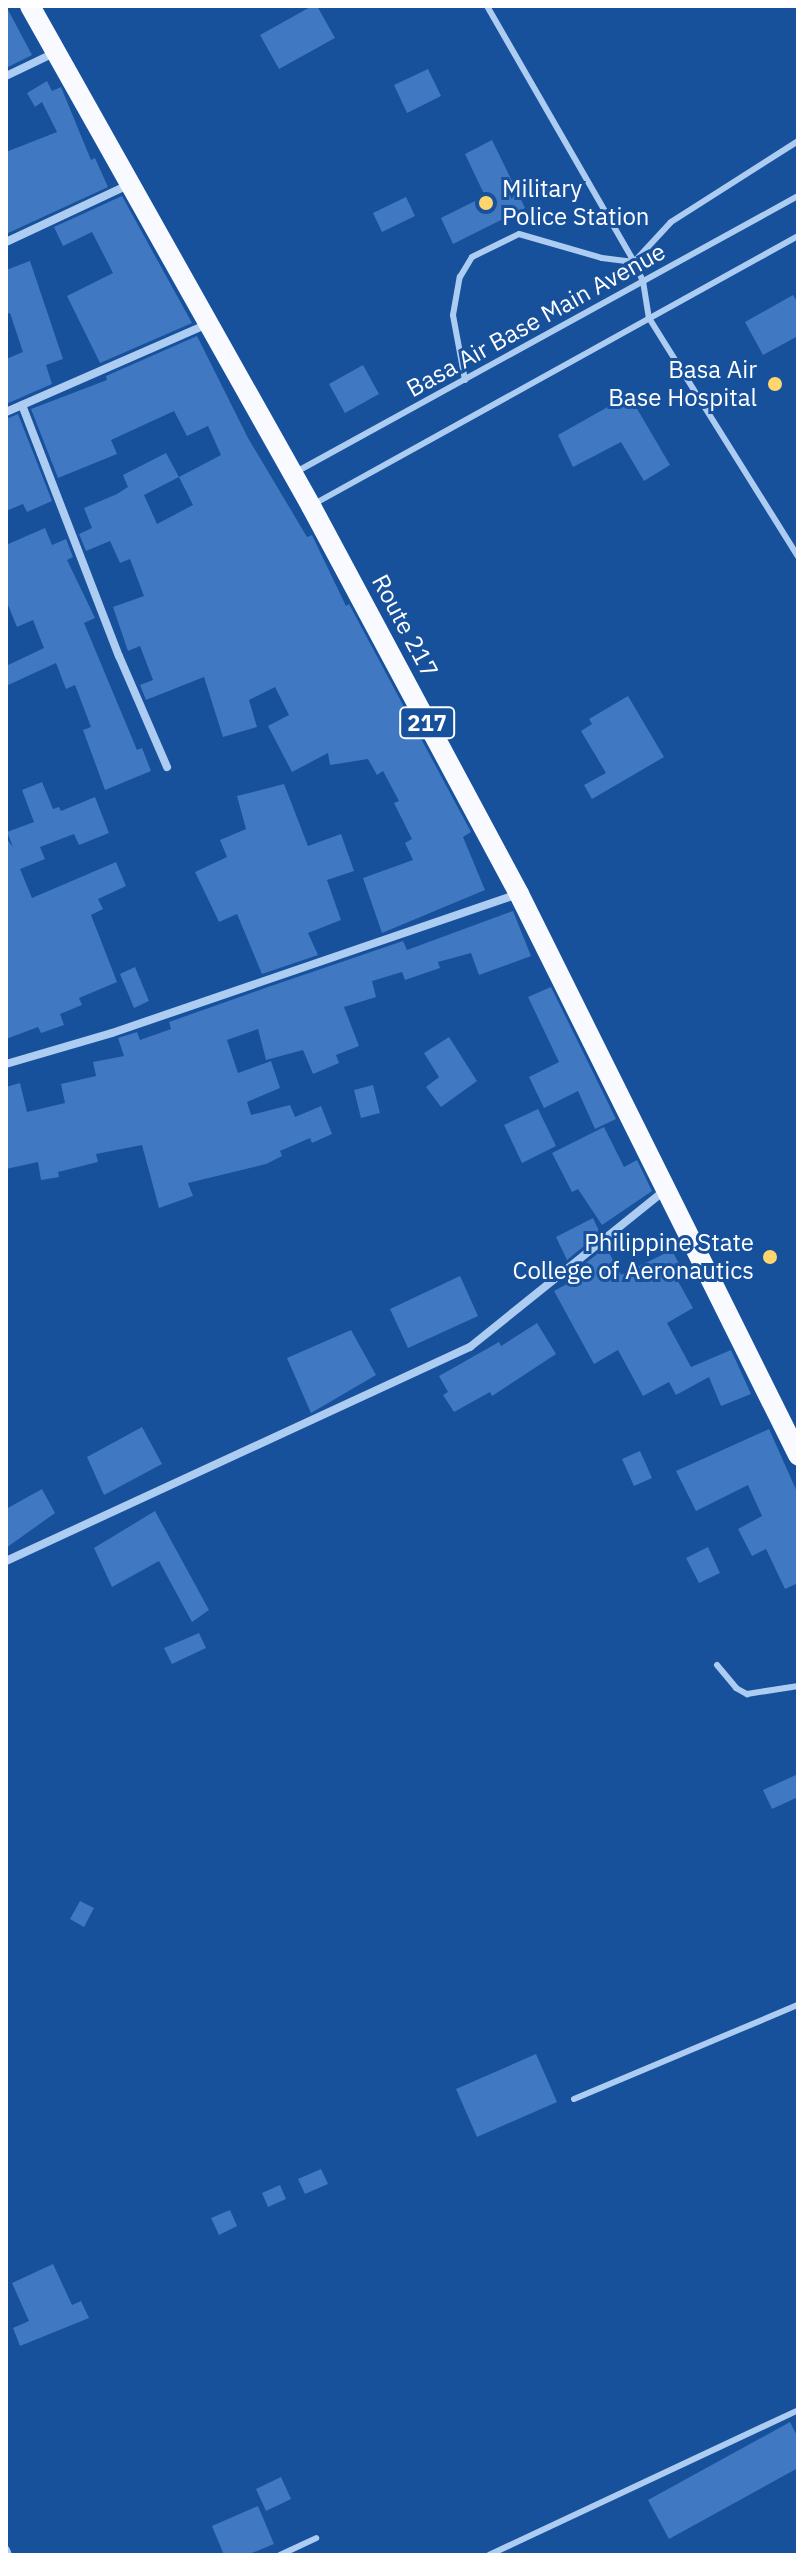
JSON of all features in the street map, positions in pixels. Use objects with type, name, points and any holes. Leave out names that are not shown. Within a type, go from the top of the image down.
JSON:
[{"type":"main road","name":"Route 217","points":[[30,6],[311,506],[519,894],[798,1455]]},
{"type":"street","points":[[6,76],[56,52]]},
{"type":"street","points":[[6,242],[131,184]]},
{"type":"street","points":[[6,412],[209,323]]},
{"type":"street","points":[[22,405],[119,656],[167,767]]},
{"type":"street","points":[[6,1064],[112,1033],[519,894]]},
{"type":"street","points":[[6,1561],[470,1347],[666,1190]]},
{"type":"lane","points":[[487,6],[634,262],[643,281],[649,318],[798,556]]},
{"type":"lane","points":[[634,262],[671,222],[798,141]]},
{"type":"lane","name":"Basa Air Base Main Avenue","points":[[292,474],[798,196]]},
{"type":"lane","points":[[465,380],[453,315],[460,277],[472,257],[519,234],[602,258],[634,262]]},
{"type":"lane","points":[[311,506],[798,236]]},
{"type":"lane","points":[[717,1665],[736,1688],[747,1694],[798,1686]]},
{"type":"lane","points":[[574,2099],[798,2005]]},
{"type":"lane","points":[[489,2555],[798,2410]]},
{"type":"lane","points":[[280,2555],[316,2538]]},
{"type":"building","points":[[6,6],[32,55],[6,68]]},
{"type":"building","points":[[317,6],[335,38],[279,69],[260,35]]},
{"type":"building","points":[[428,69],[441,96],[407,113],[394,85]]},
{"type":"building","points":[[47,81],[52,91],[61,87],[91,160],[95,158],[108,187],[6,234],[6,152],[57,132],[42,102],[35,107],[27,93]]},
{"type":"building","name":"Military Police Station","points":[[492,140],[525,208],[453,244],[441,218],[485,196],[465,154]]},
{"type":"building","points":[[122,196],[192,323],[100,363],[67,296],[113,273],[92,232],[63,246],[54,227]]},
{"type":"building","points":[[406,197],[415,216],[382,232],[373,213]]},
{"type":"building","points":[[30,261],[63,359],[46,365],[52,384],[6,404],[6,359],[23,352],[10,313],[6,314],[6,270]]},
{"type":"building","points":[[793,295],[798,303],[798,336],[763,355],[745,322]]},
{"type":"building","points":[[197,336],[248,438],[307,537],[312,535],[346,606],[349,604],[471,832],[463,837],[485,890],[382,933],[363,878],[413,860],[405,843],[412,839],[394,803],[399,801],[383,771],[377,775],[368,759],[330,765],[328,753],[292,772],[268,726],[289,715],[275,687],[249,700],[257,727],[223,737],[204,677],[146,700],[140,685],[153,680],[140,646],[128,651],[113,607],[144,596],[130,559],[120,563],[110,541],[86,551],[79,534],[92,528],[84,508],[128,487],[123,475],[166,453],[179,477],[221,455],[208,426],[187,436],[174,411],[111,440],[117,454],[58,478],[31,409],[107,380],[106,376]],"holes":[[[179,477],[193,505],[157,524],[144,495]]]},
{"type":"building","points":[[363,365],[379,394],[345,413],[329,384]]},
{"type":"building","points":[[629,395],[670,465],[644,481],[621,442],[573,467],[558,435]]},
{"type":"building","points":[[18,414],[52,501],[27,512],[23,504],[6,511],[6,419]]},
{"type":"building","points":[[45,528],[52,545],[66,539],[73,557],[67,560],[95,618],[84,623],[137,750],[142,748],[151,771],[105,790],[83,730],[91,727],[75,685],[66,689],[56,663],[6,686],[6,666],[44,648],[33,620],[17,627],[6,600],[6,545]]},
{"type":"building","points":[[628,696],[664,757],[592,799],[584,785],[606,773],[581,731],[592,724],[589,719]]},
{"type":"building","points":[[42,782],[53,809],[59,807],[61,811],[95,797],[109,833],[79,845],[74,834],[40,847],[45,859],[20,869],[32,898],[116,862],[126,886],[98,899],[103,909],[91,915],[117,982],[79,998],[82,1005],[60,1014],[64,1025],[41,1033],[38,1027],[6,1039],[6,838],[13,847],[7,832],[34,822],[22,790]]},
{"type":"building","points":[[284,784],[308,846],[341,834],[354,871],[327,880],[341,920],[308,933],[318,955],[262,974],[237,914],[219,922],[195,872],[227,857],[220,840],[246,829],[237,796]]},
{"type":"building","points":[[513,911],[531,956],[479,975],[471,953],[438,962],[440,968],[405,980],[402,972],[372,981],[376,997],[344,1007],[359,1046],[336,1055],[339,1063],[313,1074],[303,1050],[266,1060],[258,1029],[227,1040],[238,1073],[271,1061],[280,1088],[247,1102],[251,1115],[290,1105],[295,1117],[321,1106],[332,1134],[312,1143],[310,1138],[280,1151],[282,1156],[266,1164],[188,1183],[193,1196],[159,1208],[142,1145],[96,1154],[98,1162],[58,1172],[59,1177],[41,1180],[38,1162],[6,1169],[6,1087],[20,1083],[27,1112],[65,1103],[61,1084],[96,1076],[93,1062],[124,1056],[118,1038],[137,1032],[140,1040],[171,1029],[169,1022],[268,987],[403,941],[407,950]]},
{"type":"building","points":[[135,967],[149,1001],[134,1008],[120,974]]},
{"type":"building","points":[[551,987],[616,1119],[595,1129],[578,1091],[544,1108],[529,1077],[559,1062],[528,997]]},
{"type":"building","points":[[449,1037],[477,1081],[441,1107],[426,1087],[439,1077],[424,1053]]},
{"type":"building","points":[[373,1085],[380,1113],[361,1118],[354,1090]]},
{"type":"building","points":[[538,1109],[556,1146],[522,1163],[504,1125]]},
{"type":"building","points":[[604,1127],[624,1167],[637,1160],[652,1191],[602,1225],[578,1189],[572,1192],[552,1153]]},
{"type":"building","points":[[593,1218],[600,1233],[567,1260],[556,1237]]},
{"type":"building","points":[[606,1247],[621,1275],[672,1250],[683,1272],[675,1276],[693,1308],[667,1323],[691,1367],[731,1350],[751,1394],[721,1406],[709,1377],[676,1395],[669,1382],[643,1396],[618,1350],[594,1364],[554,1291],[576,1279],[573,1273]]},
{"type":"building","points":[[460,1276],[478,1316],[408,1348],[390,1309]]},
{"type":"building","points":[[537,1323],[556,1354],[492,1396],[490,1392],[454,1412],[443,1395],[448,1392],[439,1376],[499,1342],[501,1346]]},
{"type":"building","points":[[351,1330],[376,1375],[311,1413],[287,1358]]},
{"type":"building","points":[[142,1427],[162,1464],[104,1495],[87,1457]]},
{"type":"building","points":[[769,1429],[798,1494],[798,1583],[785,1589],[766,1549],[752,1556],[738,1529],[762,1516],[748,1485],[696,1511],[676,1471]]},
{"type":"building","points":[[640,1451],[652,1478],[634,1486],[622,1459]]},
{"type":"building","points":[[42,1489],[55,1513],[6,1548],[6,1509]]},
{"type":"building","points":[[155,1511],[209,1610],[192,1622],[159,1561],[112,1587],[94,1548]]},
{"type":"building","points":[[708,1547],[720,1573],[699,1583],[686,1558]]},
{"type":"building","points":[[199,1633],[206,1648],[172,1664],[164,1648]]},
{"type":"building","points":[[798,1774],[798,1797],[772,1809],[763,1790]]},
{"type":"building","points":[[80,1901],[94,1908],[84,1927],[70,1919]]},
{"type":"building","points":[[536,2054],[557,2102],[477,2137],[456,2089]]},
{"type":"building","points":[[321,2169],[328,2184],[305,2194],[298,2179]]},
{"type":"building","points":[[280,2185],[286,2199],[268,2207],[262,2193]]},
{"type":"building","points":[[230,2210],[237,2226],[219,2235],[211,2218]]},
{"type":"building","points":[[53,2264],[72,2305],[81,2301],[89,2318],[20,2346],[13,2328],[29,2321],[12,2283]]},
{"type":"building","points":[[790,2422],[798,2438],[798,2468],[669,2539],[648,2500]]},
{"type":"building","points":[[281,2477],[291,2499],[266,2511],[256,2489]]},
{"type":"building","points":[[258,2506],[274,2544],[247,2555],[224,2555],[212,2526]]},
{"type":"place","name":"Military Police Station","points":[[486,203]]},
{"type":"place","name":"Basa Air Base Hospital","points":[[775,384]]},
{"type":"place","name":"Philippine State College of Aeronautics","points":[[770,1257]]}]
